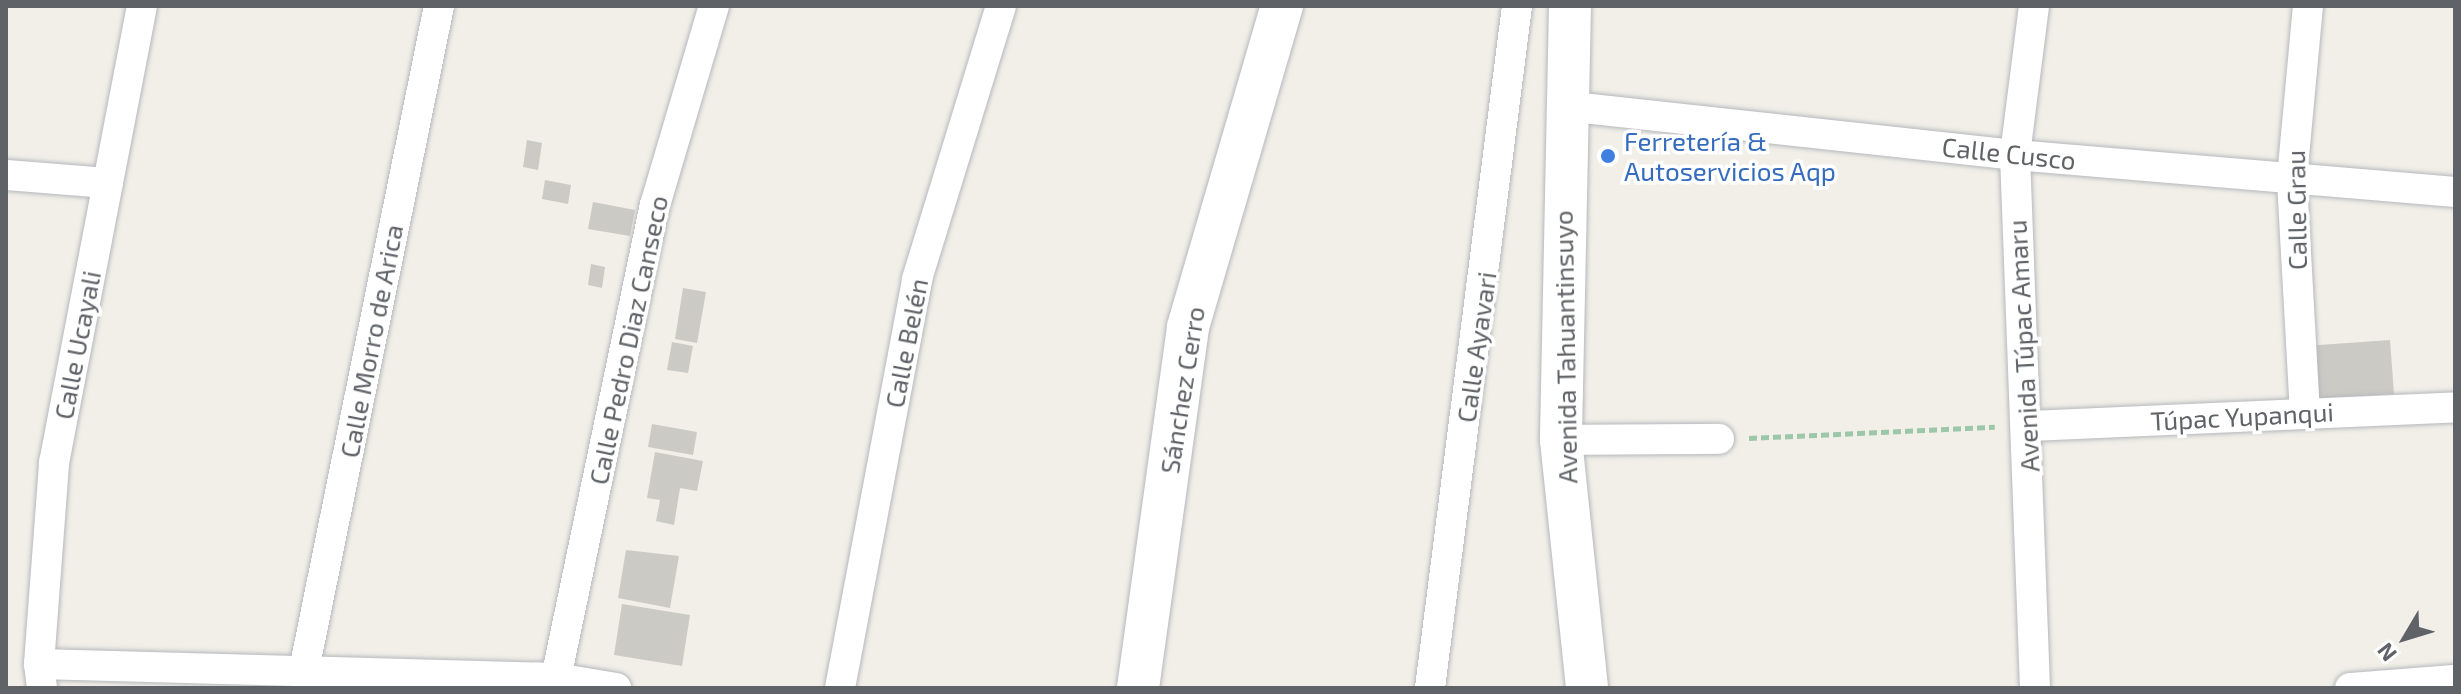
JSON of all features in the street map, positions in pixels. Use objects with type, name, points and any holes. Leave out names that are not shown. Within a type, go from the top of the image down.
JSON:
[{"type":"street","name":"Calle Ucayali","points":[[41,676],[54,463],[142,6]]},
{"type":"street","name":"Calle Morro de Arica","points":[[303,675],[439,6]]},
{"type":"street","name":"Calle Pedro Diaz Canseco","points":[[556,678],[655,205],[714,6]]},
{"type":"street","name":"Calle Belén","points":[[840,688],[917,279],[1001,6]]},
{"type":"street","name":"Sánchez Cerro","points":[[1138,688],[1188,327],[1282,6]]},
{"type":"street","name":"Calle Ayavari","points":[[1430,688],[1517,6]]},
{"type":"street","name":"Avenida Tahuantinsuyo","points":[[1570,6],[1564,106],[1561,440],[1587,688]]},
{"type":"street","name":"Avenida Túpac Amaru","points":[[2034,6],[2015,155],[2028,426],[2035,688]]},
{"type":"street","name":"Calle Grau","points":[[2305,414],[2292,178],[2308,6]]},
{"type":"street","name":"Calle Cusco","points":[[1564,106],[2015,155],[2455,192]]},
{"type":"street","points":[[6,175],[108,183]]},
{"type":"street","name":"Túpac Yupanqui","points":[[2028,426],[2455,407]]},
{"type":"street","points":[[1561,440],[1719,439]]},
{"type":"street","points":[[41,676],[303,675],[454,682],[556,678],[616,688]]},
{"type":"street","points":[[2350,688],[2455,680]]},
{"type":"path","points":[[1719,439],[2028,426]]},
{"type":"building","points":[[527,140],[542,143],[538,170],[523,167]]},
{"type":"building","points":[[545,180],[571,185],[568,204],[542,199]]},
{"type":"building","points":[[593,202],[635,210],[630,236],[588,229]]},
{"type":"building","points":[[591,264],[605,267],[602,288],[588,285]]},
{"type":"building","points":[[683,288],[706,292],[697,343],[675,339]]},
{"type":"building","points":[[2390,340],[2394,394],[2309,399],[2305,346]]},
{"type":"building","points":[[672,342],[693,346],[688,373],[667,370]]},
{"type":"building","points":[[652,424],[697,432],[693,455],[648,447]]},
{"type":"building","points":[[655,452],[703,461],[697,491],[680,488],[674,525],[656,521],[660,500],[647,498]]},
{"type":"building","points":[[626,550],[679,556],[670,608],[618,598]]},
{"type":"building","points":[[622,604],[690,615],[682,666],[614,655]]},
{"type":"place","name":"Ferretería & Autoservicios Aqp","points":[[1608,156]]}]
